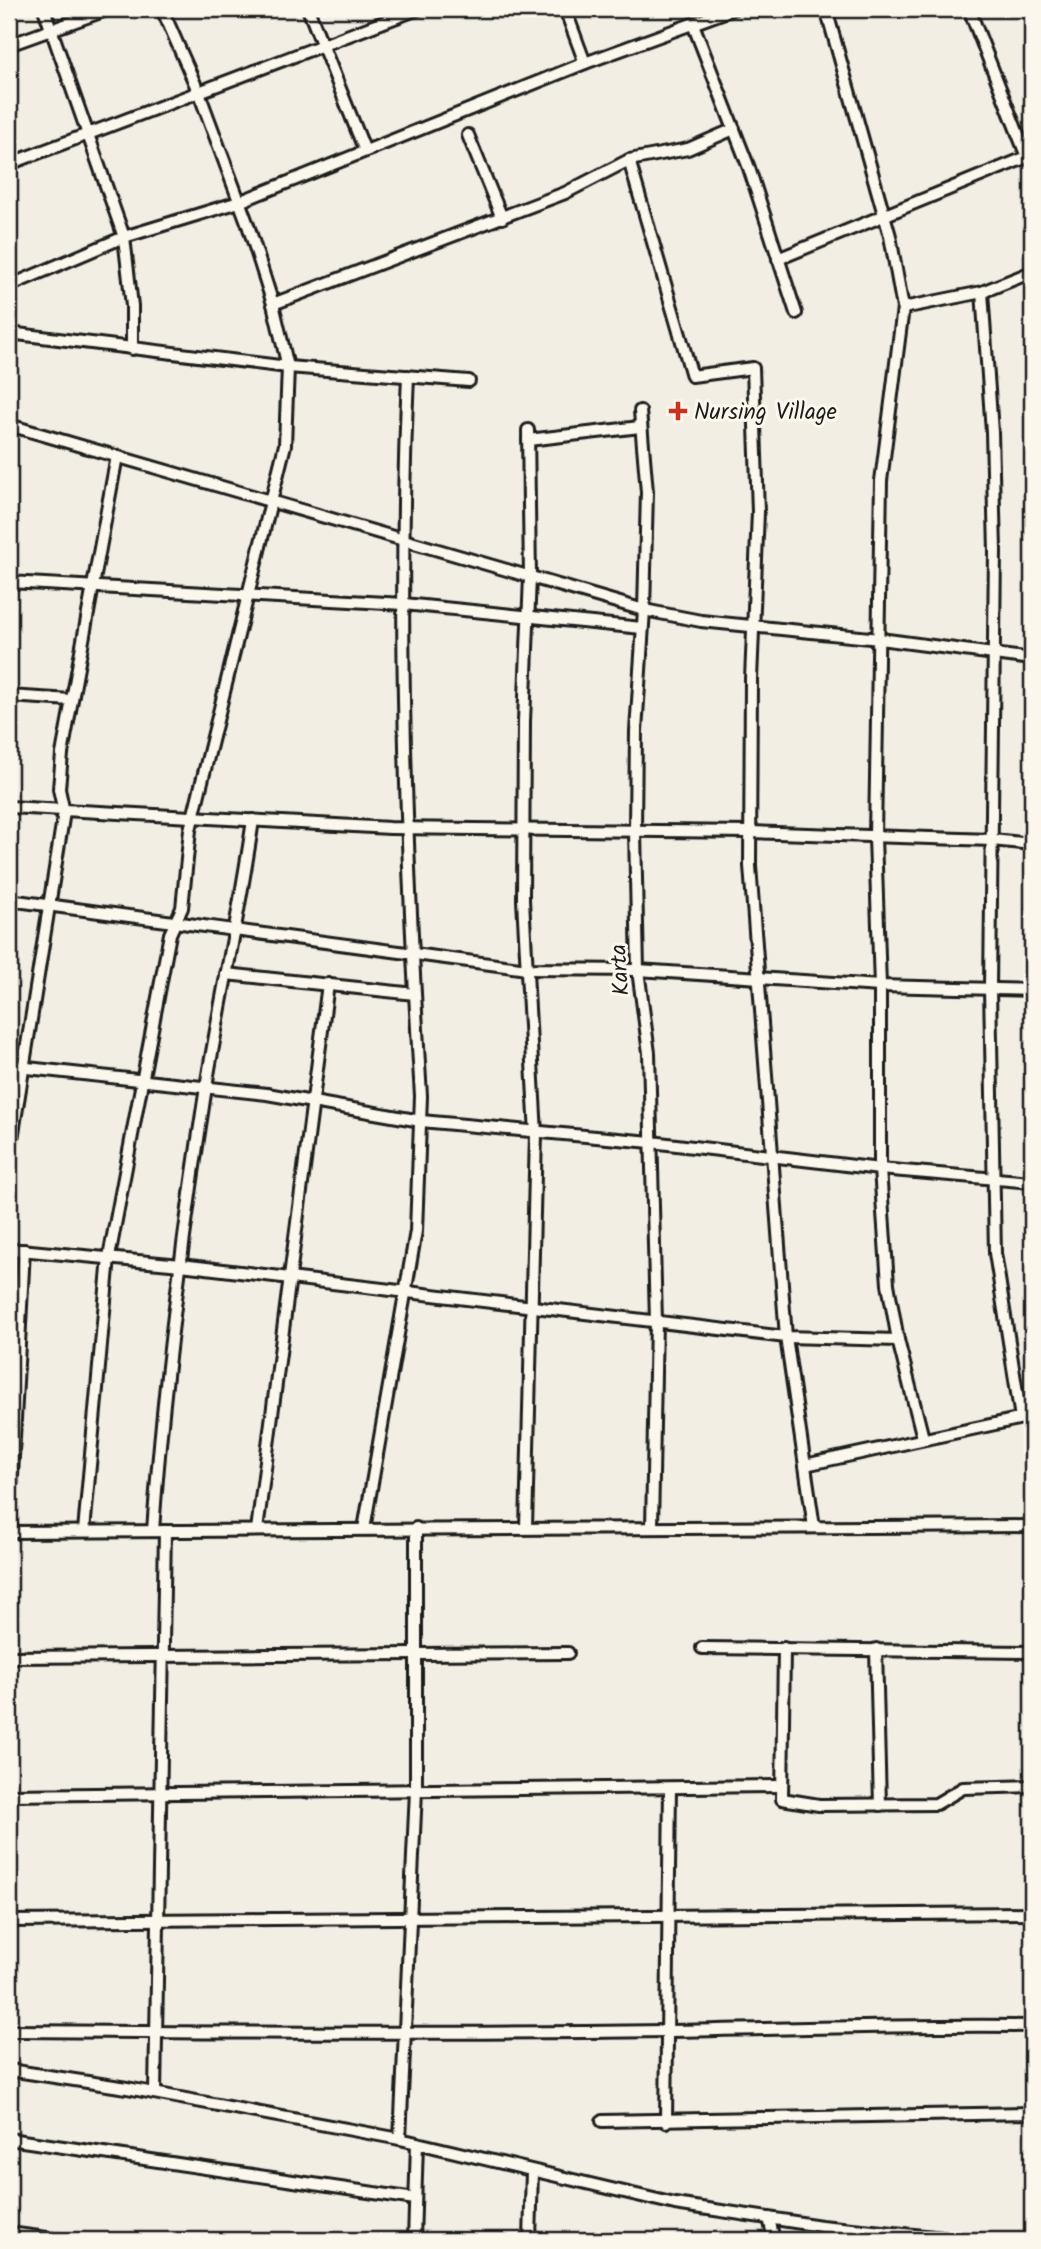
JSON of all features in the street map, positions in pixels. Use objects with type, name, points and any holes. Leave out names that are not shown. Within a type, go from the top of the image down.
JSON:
[{"type":"street","points":[[44,9],[124,237],[132,306],[132,349]]},
{"type":"street","points":[[9,46],[51,28],[109,9]]},
{"type":"street","points":[[84,1531],[109,1257],[170,934],[182,908],[194,816],[285,445],[288,367],[273,304],[199,93],[162,9]]},
{"type":"street","points":[[308,9],[365,152]]},
{"type":"street","points":[[9,164],[322,48],[418,9]]},
{"type":"street","points":[[565,9],[584,62]]},
{"type":"street","points":[[9,286],[124,237],[239,202],[584,62],[733,9]]},
{"type":"street","points":[[826,9],[883,214],[903,308],[881,481],[876,837],[880,986],[880,1169],[886,1257],[898,1340],[923,1438]]},
{"type":"street","points":[[778,259],[1030,156],[969,9]]},
{"type":"street","points":[[693,24],[734,129],[796,313]]},
{"type":"street","points":[[273,304],[565,193],[629,160],[688,149],[734,129]]},
{"type":"street","points":[[468,135],[502,218]]},
{"type":"street","points":[[629,160],[692,376],[753,368],[758,512],[750,832],[758,978],[786,1337],[814,1527]]},
{"type":"street","points":[[903,308],[982,292],[1032,272]]},
{"type":"street","points":[[805,1465],[1026,1417],[995,1253],[990,988],[993,467],[982,292]]},
{"type":"street","points":[[9,333],[288,367],[469,381]]},
{"type":"street","points":[[364,1529],[416,1231],[421,1121],[403,697],[402,499],[408,376]]},
{"type":"street","name":"Karta","points":[[640,411],[647,492],[644,610],[636,731],[635,831],[638,970],[649,1053],[656,1321],[652,1527]]},
{"type":"street","points":[[9,425],[644,610],[701,621],[880,639],[993,656],[1032,659]]},
{"type":"street","points":[[526,1528],[536,1134],[523,829],[526,616],[530,577],[528,435],[640,427]]},
{"type":"street","points":[[9,1158],[64,812],[59,789],[71,700],[117,456]]},
{"type":"street","points":[[9,582],[404,604],[642,628]]},
{"type":"street","points":[[9,696],[71,700]]},
{"type":"street","points":[[9,807],[64,812],[409,828],[750,832],[992,840],[1032,844]]},
{"type":"street","points":[[153,1531],[181,1265],[206,1087],[236,930],[253,820]]},
{"type":"street","points":[[9,900],[413,956],[527,969],[638,970],[880,986],[1032,990]]},
{"type":"street","points":[[226,974],[415,994]]},
{"type":"street","points":[[257,1530],[328,984]]},
{"type":"street","points":[[9,1066],[206,1087],[314,1101],[421,1121],[536,1134],[651,1142],[771,1158],[994,1180],[1032,1181]]},
{"type":"street","points":[[9,1249],[181,1265],[786,1337],[898,1340]]},
{"type":"street","points":[[24,1250],[9,1532],[1032,1526]]},
{"type":"street","points":[[400,2139],[413,1918],[416,1528]]},
{"type":"street","points":[[155,2093],[165,1531]]},
{"type":"street","points":[[702,1648],[1032,1652]]},
{"type":"street","points":[[784,1648],[780,1786],[782,1799],[818,1805],[936,1804],[963,1788],[1032,1786]]},
{"type":"street","points":[[876,1649],[880,1805]]},
{"type":"street","points":[[9,1657],[568,1653]]},
{"type":"street","points":[[9,1795],[780,1786]]},
{"type":"street","points":[[666,2122],[670,1788]]},
{"type":"street","points":[[9,1921],[667,1918],[1032,1913]]},
{"type":"street","points":[[9,2031],[665,2031],[940,2024],[1032,2026]]},
{"type":"street","points":[[9,2070],[155,2093],[400,2139],[675,2204],[769,2218],[966,2240]]},
{"type":"street","points":[[601,2121],[666,2122],[1032,2113]]},
{"type":"street","points":[[9,2139],[415,2199]]},
{"type":"street","points":[[414,2240],[417,2143]]},
{"type":"street","points":[[530,2240],[532,2171]]},
{"type":"street","points":[[769,2218],[774,2240]]},
{"type":"street","points":[[9,2233],[62,2240]]},
{"type":"place","name":"Nursing Village","points":[[678,411]]}]
